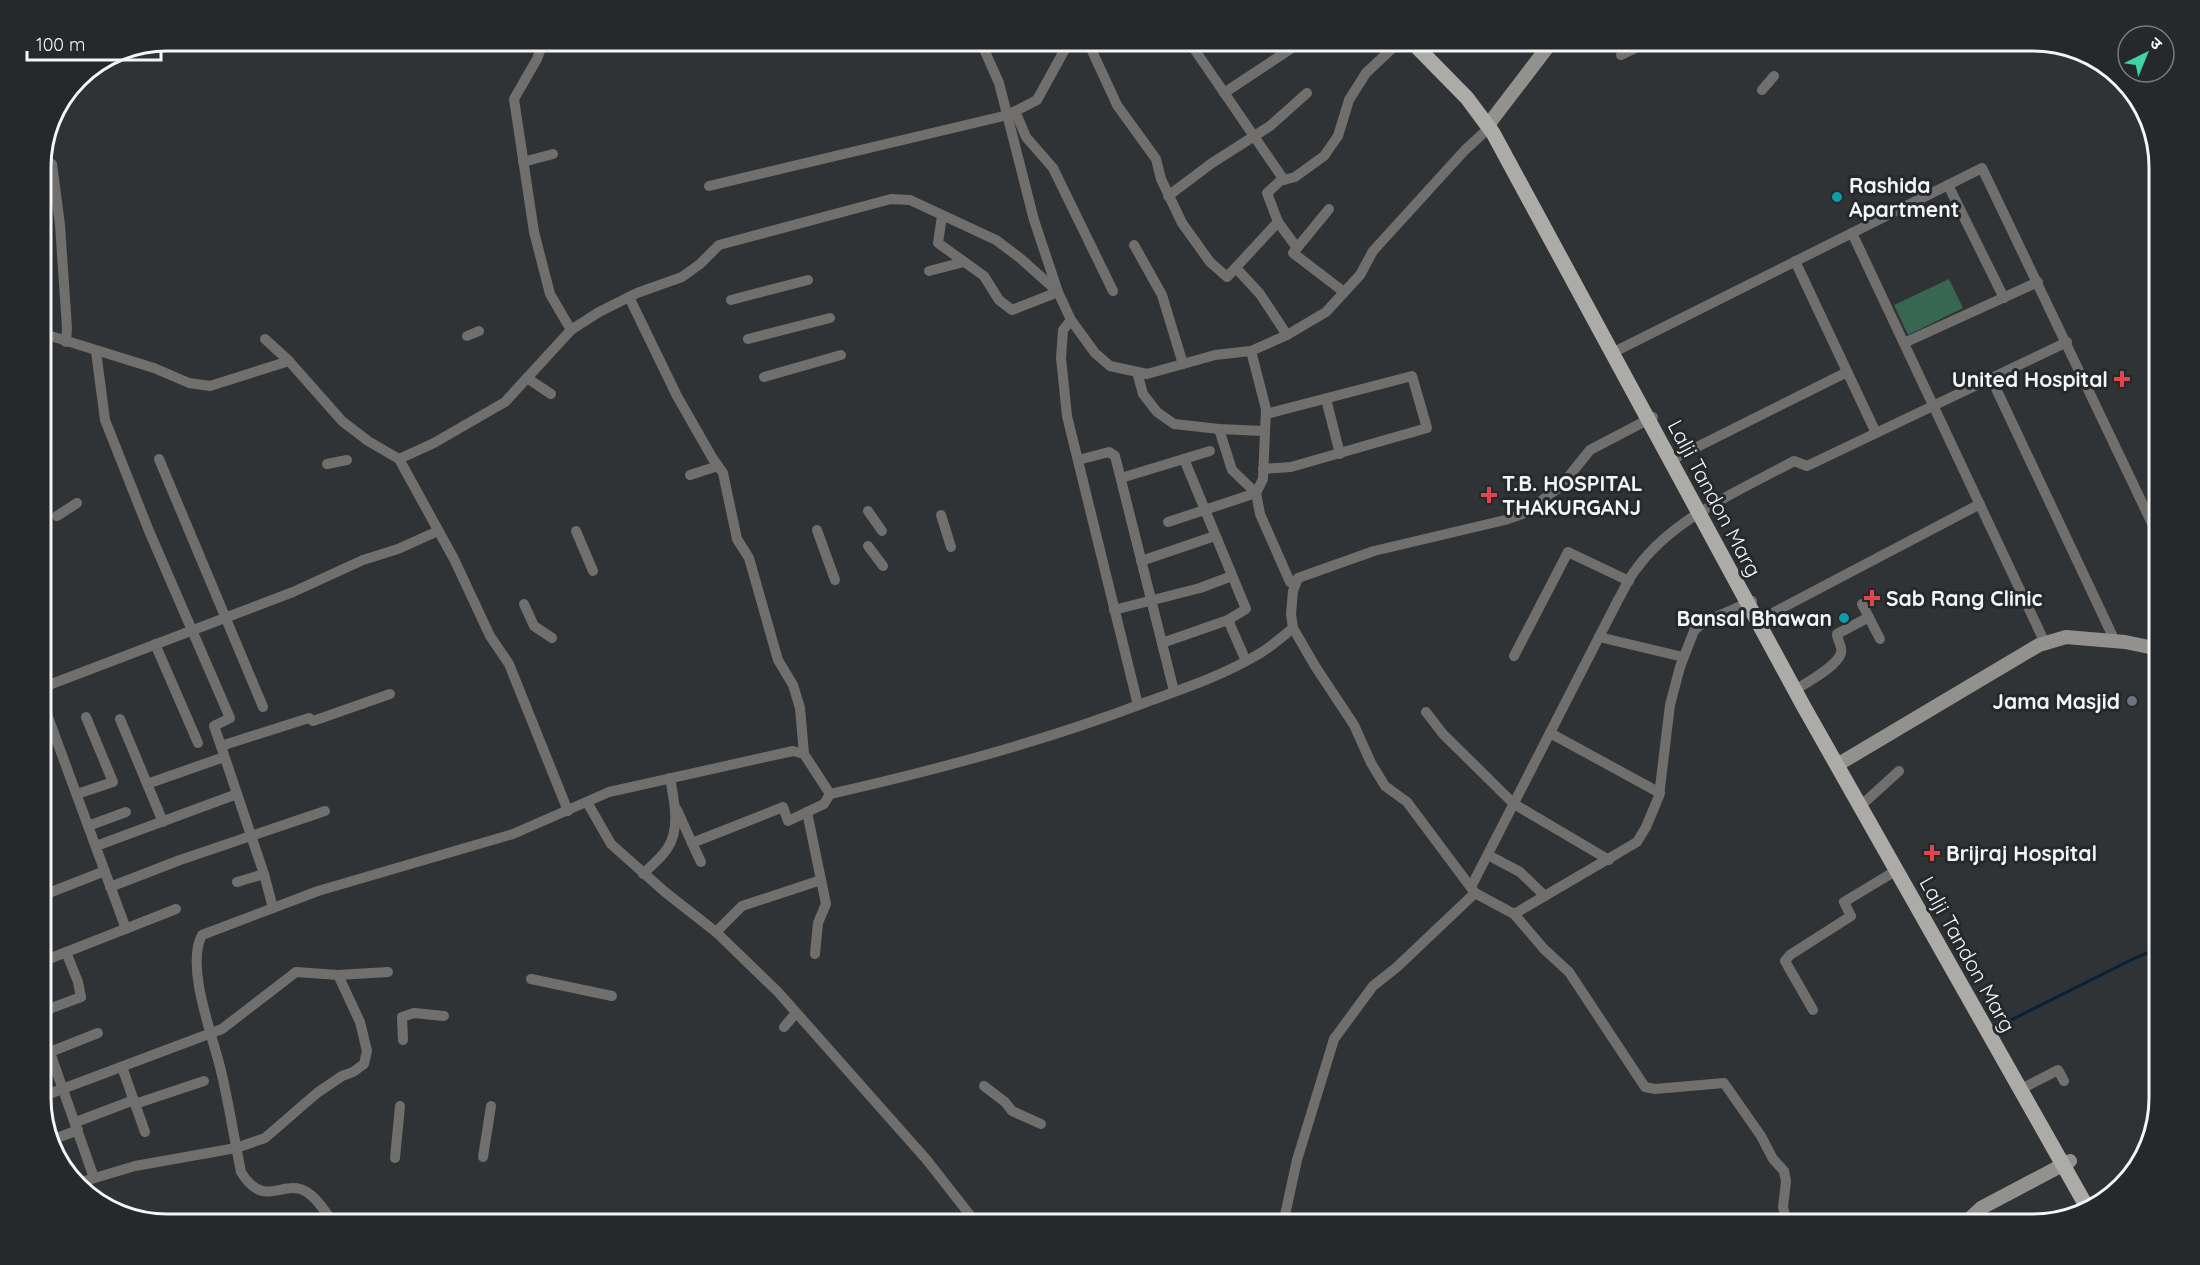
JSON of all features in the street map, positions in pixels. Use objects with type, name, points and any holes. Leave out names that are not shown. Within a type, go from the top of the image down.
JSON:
[{"type":"main road","name":"Lalji Tandon Marg","points":[[1421,51],[1490,124]]},
{"type":"main road","name":"Lalji Tandon Marg","points":[[1429,51],[1467,90],[1490,124],[1840,763],[1866,801],[1947,950],[2067,1163],[2090,1199]]},
{"type":"main road","name":"Lalji Tandon Marg","points":[[1750,601],[1763,618],[1897,870],[1947,950]]},
{"type":"main road","name":"Lalji Tandon Marg","points":[[2067,1163],[2084,1201]]},
{"type":"street","points":[[540,51],[514,99],[534,232],[550,291],[571,330]]},
{"type":"street","points":[[985,51],[1012,113],[1026,137],[1053,168],[1113,291]]},
{"type":"street","points":[[710,186],[1012,113],[1037,100],[1064,51]]},
{"type":"street","points":[[1092,51],[1118,105],[1156,159],[1161,179],[1182,223],[1210,262],[1227,277],[1278,222]]},
{"type":"street","points":[[1197,51],[1284,180]]},
{"type":"street","points":[[1224,93],[1287,51]]},
{"type":"street","points":[[1297,248],[1278,222],[1267,194],[1280,182],[1295,177],[1324,156],[1338,136],[1349,100],[1366,73],[1389,51]]},
{"type":"street","points":[[1012,113],[1034,220],[1058,292],[1071,320],[1095,353],[1110,366],[1147,374],[1215,356],[1251,351],[1287,335],[1326,312],[1360,275],[1373,251],[1490,124],[1544,51]]},
{"type":"street","points":[[1621,55],[1629,51]]},
{"type":"street","points":[[1762,90],[1774,76]]},
{"type":"street","points":[[1168,196],[1212,163],[1270,126],[1307,93]]},
{"type":"street","points":[[523,162],[553,154]]},
{"type":"street","points":[[51,165],[60,225],[66,342]]},
{"type":"street","points":[[1615,351],[1982,168],[2149,517]]},
{"type":"street","points":[[1948,185],[2004,298]]},
{"type":"street","points":[[399,459],[434,443],[505,402],[571,330],[629,297],[682,278],[719,245],[891,199],[910,200],[996,240],[1058,292]]},
{"type":"street","points":[[1329,209],[1293,253],[1344,292]]},
{"type":"street","points":[[942,216],[938,243],[984,276],[999,300],[1012,310],[1058,292]]},
{"type":"street","points":[[1852,233],[2045,643]]},
{"type":"street","points":[[1134,245],[1162,295],[1183,364]]},
{"type":"street","points":[[1795,261],[1876,433]]},
{"type":"street","points":[[929,271],[964,262]]},
{"type":"street","points":[[1236,268],[1260,294],[1287,335]]},
{"type":"street","points":[[731,300],[808,280]]},
{"type":"street","points":[[1904,343],[2038,282]]},
{"type":"street","points":[[629,297],[677,396],[723,473],[737,539],[749,558],[778,660],[793,685],[800,708],[803,741],[799,752]]},
{"type":"street","points":[[748,339],[830,318]]},
{"type":"street","points":[[1071,320],[1063,330],[1061,358],[1067,416],[1138,705]]},
{"type":"street","points":[[467,336],[479,331]]},
{"type":"street","points":[[51,337],[154,368],[189,383],[210,386],[290,361]]},
{"type":"street","points":[[265,339],[290,361],[342,421],[368,441],[399,459],[490,636],[509,664],[568,811]]},
{"type":"street","points":[[1285,1214],[1298,1160],[1334,1039],[1373,986],[1397,967],[1473,890],[1488,855],[1636,568],[1667,535],[1702,512],[1794,461],[1808,466],[2067,342]]},
{"type":"street","points":[[96,351],[105,420],[191,631],[230,718],[214,726],[264,874],[273,908]]},
{"type":"street","points":[[1168,522],[1256,493],[1263,479],[1266,409],[1251,351]]},
{"type":"street","points":[[764,377],[841,355]]},
{"type":"street","points":[[1137,372],[1143,394],[1157,412],[1174,424],[1264,431]]},
{"type":"street","points":[[1673,459],[1847,372]]},
{"type":"street","points":[[1263,469],[1292,467],[1427,428],[1412,376],[1266,414]]},
{"type":"street","points":[[527,378],[550,394]]},
{"type":"street","points":[[1991,378],[2115,641]]},
{"type":"street","points":[[1326,399],[1340,454]]},
{"type":"street","points":[[1651,418],[1590,450],[1561,486],[1525,513],[1505,520],[1374,551],[1298,578],[1291,614],[1293,628],[1354,725],[1371,763],[1385,786],[1407,802],[1473,890],[1514,914],[1544,949],[1569,972],[1645,1087],[1655,1089],[1724,1083],[1761,1136],[1773,1159],[1784,1171],[1786,1182],[1783,1207],[1785,1214]]},
{"type":"street","points":[[1219,429],[1232,470],[1256,493],[1260,514],[1290,582],[1295,585]]},
{"type":"street","points":[[1120,478],[1210,451]]},
{"type":"street","points":[[1078,460],[1112,453],[1115,456],[1174,691]]},
{"type":"street","points":[[159,459],[263,707]]},
{"type":"street","points":[[1162,643],[1228,621],[1246,609],[1184,459]]},
{"type":"street","points":[[327,464],[347,460]]},
{"type":"street","points":[[690,475],[718,466]]},
{"type":"street","points":[[57,516],[76,503]]},
{"type":"street","points":[[1763,618],[1980,504]]},
{"type":"street","points":[[868,511],[882,531]]},
{"type":"street","points":[[941,515],[951,547]]},
{"type":"street","points":[[817,530],[835,580]]},
{"type":"street","points":[[51,684],[292,592],[363,560],[398,549],[438,531]]},
{"type":"street","points":[[576,531],[593,571]]},
{"type":"street","points":[[1141,561],[1215,536]]},
{"type":"street","points":[[868,546],[883,566]]},
{"type":"street","points":[[1514,656],[1568,552],[1629,581]]},
{"type":"street","points":[[1114,610],[1200,588],[1232,576]]},
{"type":"street","points":[[1514,914],[1637,842],[1660,794],[1670,705],[1683,657],[1694,631],[1702,623],[1750,601]]},
{"type":"street","points":[[524,604],[534,626],[552,638]]},
{"type":"street","points":[[1862,604],[1880,639]]},
{"type":"street","points":[[1800,687],[1823,672],[1841,654],[1842,648],[1837,634],[1869,617]]},
{"type":"street","points":[[1228,621],[1246,661]]},
{"type":"street","points":[[692,843],[783,807],[788,821],[824,804],[830,794],[932,771],[1083,726],[1246,661],[1258,655],[1293,628]]},
{"type":"street","points":[[1599,637],[1683,657]]},
{"type":"street","points":[[1840,763],[2045,643],[2066,637],[2115,641],[2149,647]]},
{"type":"street","points":[[155,644],[198,743]]},
{"type":"street","points":[[147,784],[222,751],[309,718],[313,721],[390,694]]},
{"type":"street","points":[[1426,712],[1443,734],[1514,804],[1609,860]]},
{"type":"street","points":[[77,794],[113,782],[86,717]]},
{"type":"street","points":[[120,718],[163,822]]},
{"type":"street","points":[[51,725],[126,929]]},
{"type":"street","points":[[1550,733],[1660,794]]},
{"type":"street","points":[[799,752],[830,794]]},
{"type":"street","points":[[327,1214],[306,1191],[296,1189],[260,1191],[249,1184],[241,1172],[221,1071],[204,1011],[196,946],[202,935],[318,891],[513,834],[609,792],[799,752]]},
{"type":"street","points":[[1866,801],[1899,771]]},
{"type":"street","points":[[644,874],[668,848],[674,829],[675,807],[670,778]]},
{"type":"street","points":[[96,846],[237,795]]},
{"type":"street","points":[[587,802],[611,844],[716,932],[778,992],[926,1159],[968,1214]]},
{"type":"street","points":[[675,807],[701,862]]},
{"type":"street","points":[[110,887],[325,811]]},
{"type":"street","points":[[88,826],[126,812]]},
{"type":"street","points":[[807,812],[826,904],[818,923],[816,954]]},
{"type":"street","points":[[1488,855],[1520,872],[1545,896]]},
{"type":"street","points":[[1813,1010],[1785,961],[1790,955],[1851,916],[1844,902],[1897,870]]},
{"type":"street","points":[[51,892],[105,872]]},
{"type":"street","points":[[237,882],[264,874]]},
{"type":"street","points":[[716,932],[742,906],[821,880]]},
{"type":"street","points":[[51,958],[176,909]]},
{"type":"street","points":[[51,1008],[81,997],[78,982],[66,952]]},
{"type":"street","points":[[51,1094],[222,1029],[296,972],[338,975],[387,972]]},
{"type":"street","points":[[86,1180],[135,1166],[236,1148],[265,1138],[317,1093],[363,1064],[367,1051],[360,1022],[338,975]]},
{"type":"street","points":[[531,979],[612,996]]},
{"type":"street","points":[[403,1040],[402,1017],[414,1013],[444,1016]]},
{"type":"street","points":[[784,1027],[796,1013]]},
{"type":"street","points":[[51,1052],[98,1033]]},
{"type":"street","points":[[51,1055],[94,1178]]},
{"type":"street","points":[[122,1066],[145,1132]]},
{"type":"street","points":[[2025,1087],[2058,1070],[2064,1082]]},
{"type":"street","points":[[58,1137],[77,1126],[134,1102],[204,1081]]},
{"type":"street","points":[[984,1086],[1005,1102],[1012,1111],[1041,1124]]},
{"type":"street","points":[[483,1156],[491,1106]]},
{"type":"street","points":[[395,1158],[400,1107]]},
{"type":"street","points":[[1975,1214],[1981,1208],[2067,1163]]},
{"type":"green space","points":[[1949,279],[1963,308],[1908,335],[1894,305]]},
{"type":"waterway","points":[[2005,1023],[2149,952]]},
{"type":"place","name":"Rashida Apartment","points":[[1837,197]]},
{"type":"place","name":"United Hospital","points":[[2122,379]]},
{"type":"place","name":"T.B. HOSPITAL THAKURGANJ","points":[[1489,495]]},
{"type":"place","name":"Sab Rang Clinic","points":[[1872,598]]},
{"type":"place","name":"Bansal Bhawan","points":[[1844,618]]},
{"type":"place","name":"Jama Masjid","points":[[2132,701]]},
{"type":"place","name":"Brijraj Hospital","points":[[1932,853]]}]
